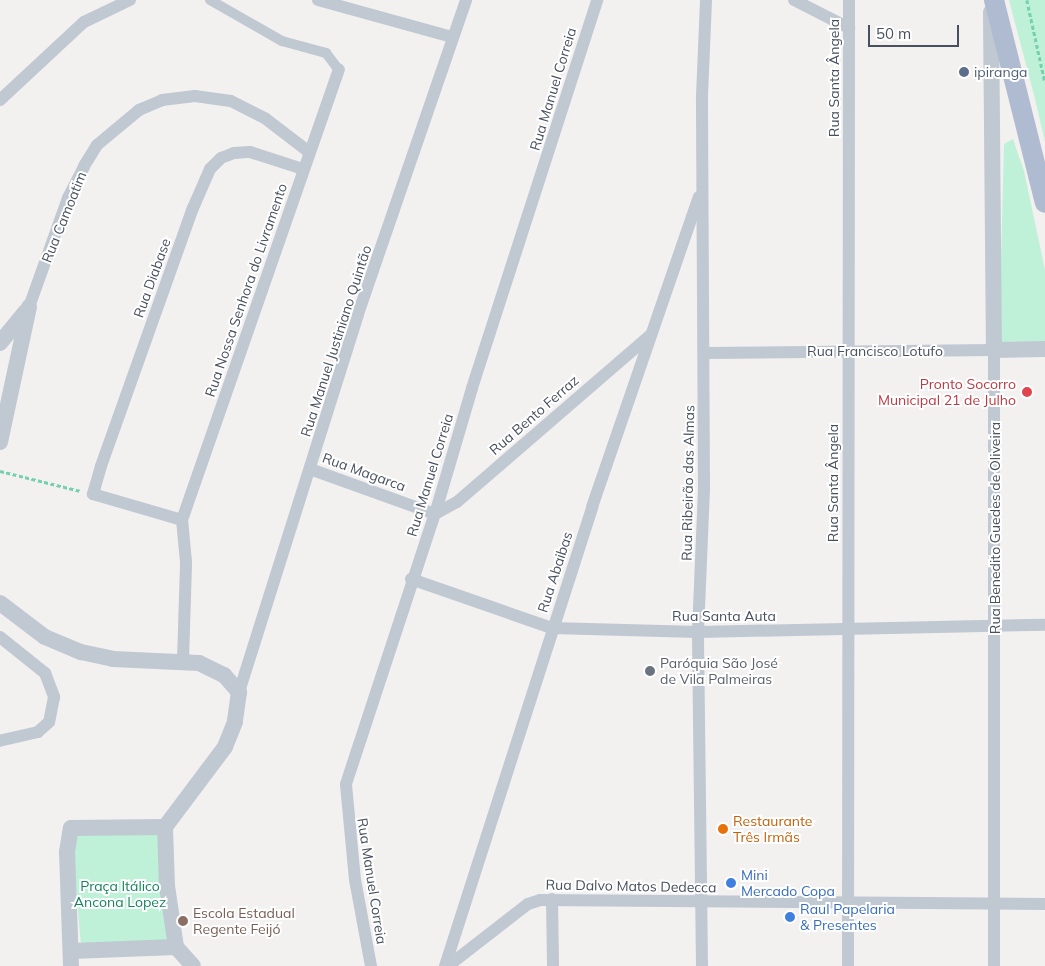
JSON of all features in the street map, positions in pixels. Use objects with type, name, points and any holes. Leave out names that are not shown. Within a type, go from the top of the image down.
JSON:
[{"type":"main road","points":[[992,0],[1045,203]]},
{"type":"street","points":[[0,100],[84,22],[130,0]]},
{"type":"street","points":[[210,0],[282,41],[326,53],[338,70]]},
{"type":"street","points":[[318,0],[452,37]]},
{"type":"street","name":"Rua Manuel Justiniano Quintão","points":[[239,692],[358,314],[466,0]]},
{"type":"street","name":"Rua Manuel Correia","points":[[371,966],[355,880],[346,784],[411,579],[436,514],[472,388],[597,0]]},
{"type":"street","name":"Rua Ribeirão das Almas","points":[[702,966],[698,632],[704,491],[705,353],[702,190],[706,0]]},
{"type":"street","points":[[794,0],[849,28]]},
{"type":"street","name":"Rua Santa Ângela","points":[[848,966],[849,0]]},
{"type":"street","name":"Rua Benedito Guedes de Oliveira","points":[[992,0],[996,626],[996,904],[994,966]]},
{"type":"street","name":"Rua Nossa Senhora do Livramento","points":[[182,520],[338,70]]},
{"type":"street","name":"Rua Camoatim","points":[[0,343],[29,307],[68,198],[84,166],[97,145],[139,110],[162,100],[195,96],[231,101],[266,119],[309,152]]},
{"type":"street","name":"Rua Diabase","points":[[92,494],[189,217],[210,169],[221,158],[234,153],[250,152],[303,169]]},
{"type":"street","name":"Rua Abaibas","points":[[447,966],[552,628],[649,336],[702,190]]},
{"type":"street","points":[[0,442],[29,307]]},
{"type":"street","name":"Rua Bento Ferraz","points":[[436,514],[457,502],[649,336]]},
{"type":"street","name":"Rua Francisco Lotufo","points":[[705,353],[1045,349]]},
{"type":"street","name":"Rua Magarca","points":[[310,469],[436,514]]},
{"type":"street","points":[[92,494],[182,520],[186,562],[183,660]]},
{"type":"street","name":"Rua Santa Auta","points":[[411,579],[552,628],[698,632],[1045,625]]},
{"type":"street","points":[[0,603],[45,637],[81,652],[113,659],[183,660],[210,666],[239,692],[235,722],[225,747],[165,827],[168,886],[176,947],[181,966]]},
{"type":"street","points":[[0,637],[45,673],[54,697],[49,722],[38,732],[23,738],[0,741]]},
{"type":"street","points":[[165,827],[71,828],[67,852],[71,958],[176,947]]},
{"type":"street","points":[[552,899],[553,966]]},
{"type":"street","name":"Rua Dalvo Matos Dedecca","points":[[447,966],[528,904],[552,899],[702,903],[1045,904]]},
{"type":"street","points":[[176,947],[193,966]]},
{"type":"path","points":[[1027,0],[1045,82]]},
{"type":"path","points":[[0,471],[92,494]]},
{"type":"green space","points":[[1009,0],[1045,0],[1045,142],[1035,99]]},
{"type":"green space","points":[[1013,139],[1024,171],[1045,270],[1045,341],[999,342],[1004,144]]},
{"type":"green space","name":"Praça Itálico Ancona Lopez","points":[[165,827],[176,948],[82,956],[71,835]]},
{"type":"place","name":"ipiranga","points":[[964,72]]},
{"type":"place","name":"Pronto Socorro Municipal 21 de Julho","points":[[1027,392]]},
{"type":"place","name":"Paróquia São José de Vila Palmeiras","points":[[650,671]]},
{"type":"place","name":"Restaurante Três Irmãs","points":[[723,829]]},
{"type":"place","name":"Mini Mercado Copa","points":[[731,883]]},
{"type":"place","name":"Raul Papelaria & Presentes","points":[[790,917]]},
{"type":"place","name":"Escola Estadual Regente Feijó","points":[[183,921]]}]
